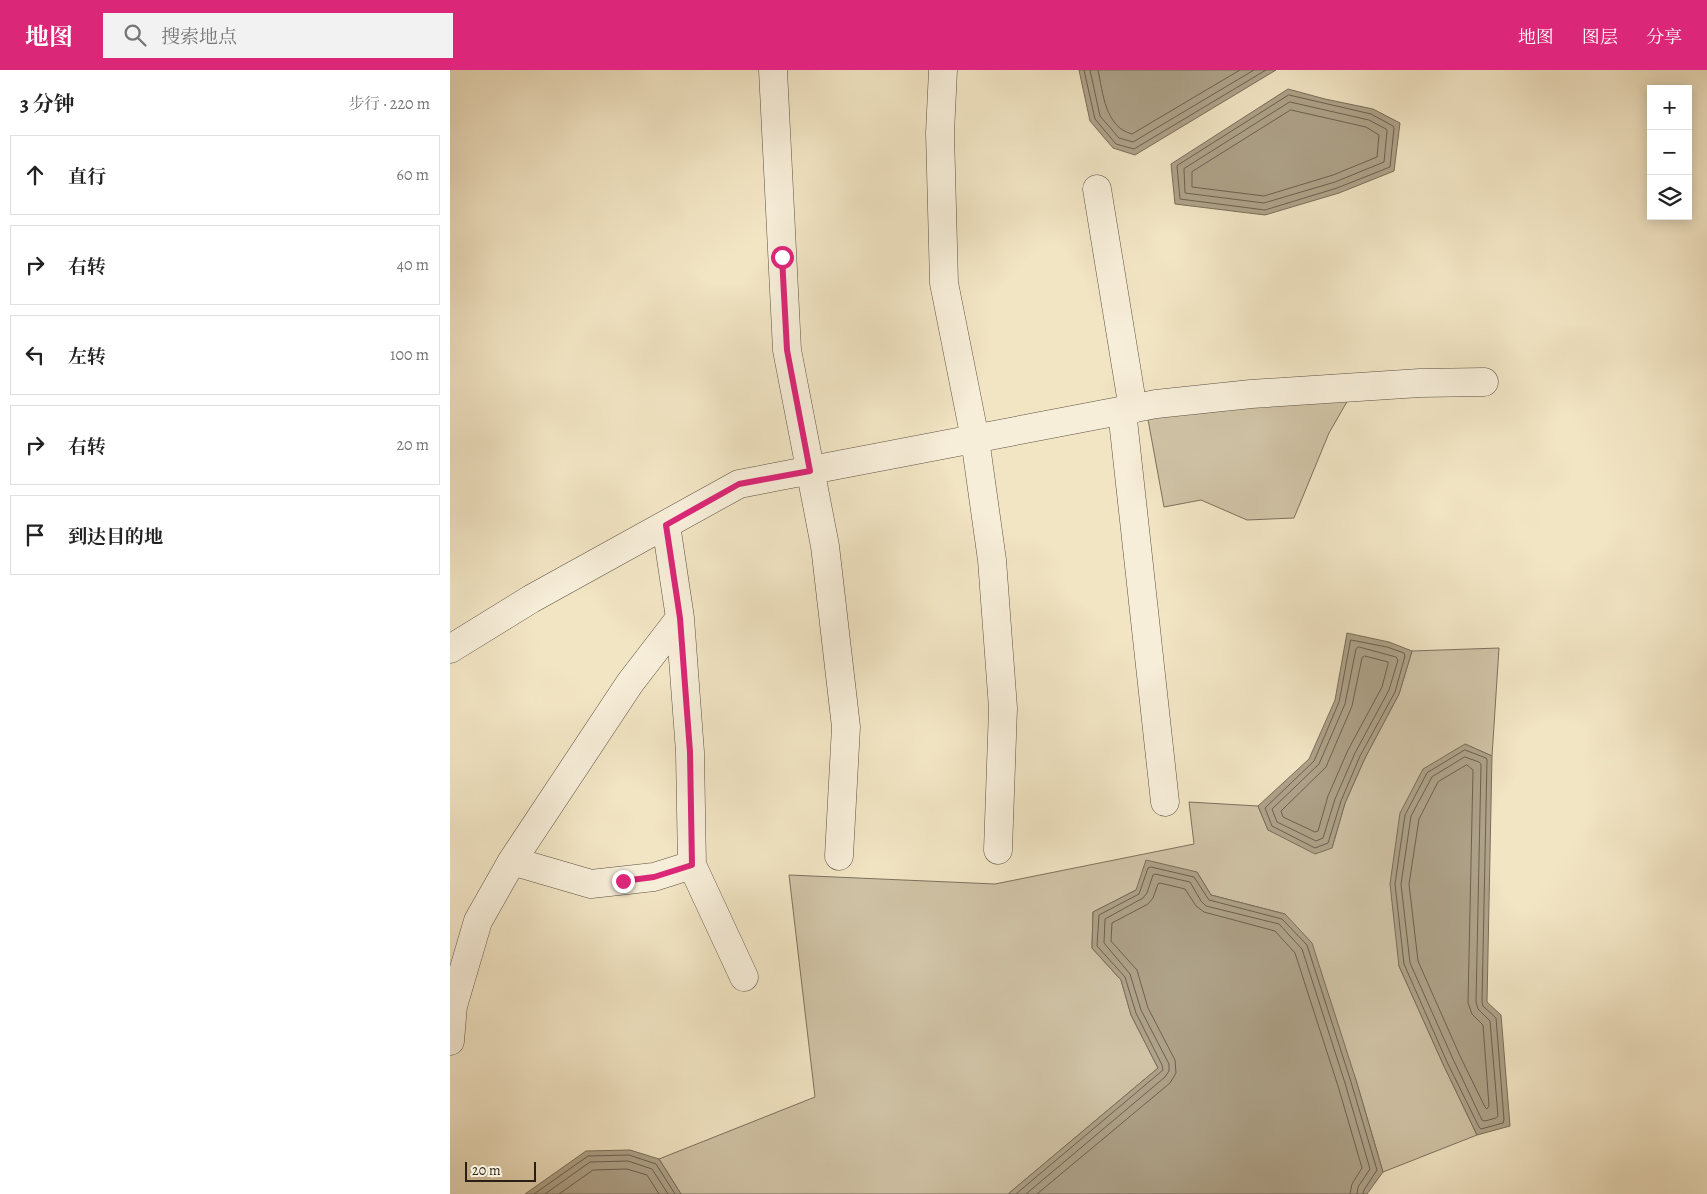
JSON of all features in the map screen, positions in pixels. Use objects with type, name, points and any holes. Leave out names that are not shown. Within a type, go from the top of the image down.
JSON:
[{"type":"lane","points":[[773,70],[787,350],[825,546],[846,727],[839,856]]},
{"type":"lane","points":[[943,70],[940,133],[944,283],[975,439],[992,560],[1003,708],[998,850]]},
{"type":"lane","points":[[1097,189],[1128,410],[1165,802]]},
{"type":"lane","points":[[450,649],[531,599],[739,484],[1156,404],[1251,394],[1420,383],[1484,382]]},
{"type":"lane","points":[[666,525],[680,618],[690,752],[692,865],[744,977]]},
{"type":"lane","points":[[450,1041],[453,1006],[478,921],[512,861],[630,683],[680,618]]},
{"type":"lane","points":[[512,861],[591,884],[654,877],[692,865]]},
{"type":"shaded area","points":[[1352,393],[1329,433],[1294,518],[1247,520],[1201,500],[1164,507],[1147,414]]},
{"type":"shaded area","points":[[1499,648],[1492,756],[1465,744],[1399,966],[1477,1135],[1383,1172],[1356,1080],[1285,914],[1211,895],[1197,872],[1136,890],[1093,912],[1092,948],[1121,980],[1131,1015],[1158,1068],[1008,1194],[681,1194],[659,1159],[815,1097],[789,875],[995,884],[1194,844],[1189,802],[1258,806],[1268,830],[1332,848],[1345,803],[1365,758],[1399,694],[1412,651]]},
{"type":"water","points":[[1079,70],[1276,70],[1135,155],[1113,148],[1090,121]]},
{"type":"water","points":[[1288,89],[1373,109],[1400,123],[1394,171],[1339,193],[1265,215],[1175,204],[1171,164]]},
{"type":"water","points":[[1347,633],[1389,642],[1412,651],[1399,694],[1365,758],[1345,803],[1332,848],[1315,854],[1268,830],[1258,806],[1309,759],[1335,700]]},
{"type":"water","points":[[1465,744],[1492,756],[1487,1002],[1501,1015],[1510,1126],[1477,1135],[1399,966],[1390,884],[1400,813],[1423,769]]},
{"type":"water","points":[[1146,860],[1197,872],[1211,895],[1285,914],[1312,943],[1383,1172],[1367,1194],[1008,1194],[1158,1068],[1131,1015],[1121,980],[1092,948],[1093,912],[1136,890]]},
{"type":"water","points":[[630,1150],[659,1159],[681,1194],[525,1194],[586,1151]]},
{"type":"route","points":[[623,881],[654,877],[692,865],[690,752],[680,618],[666,525],[739,484],[810,471],[787,350],[782,257]]}]
